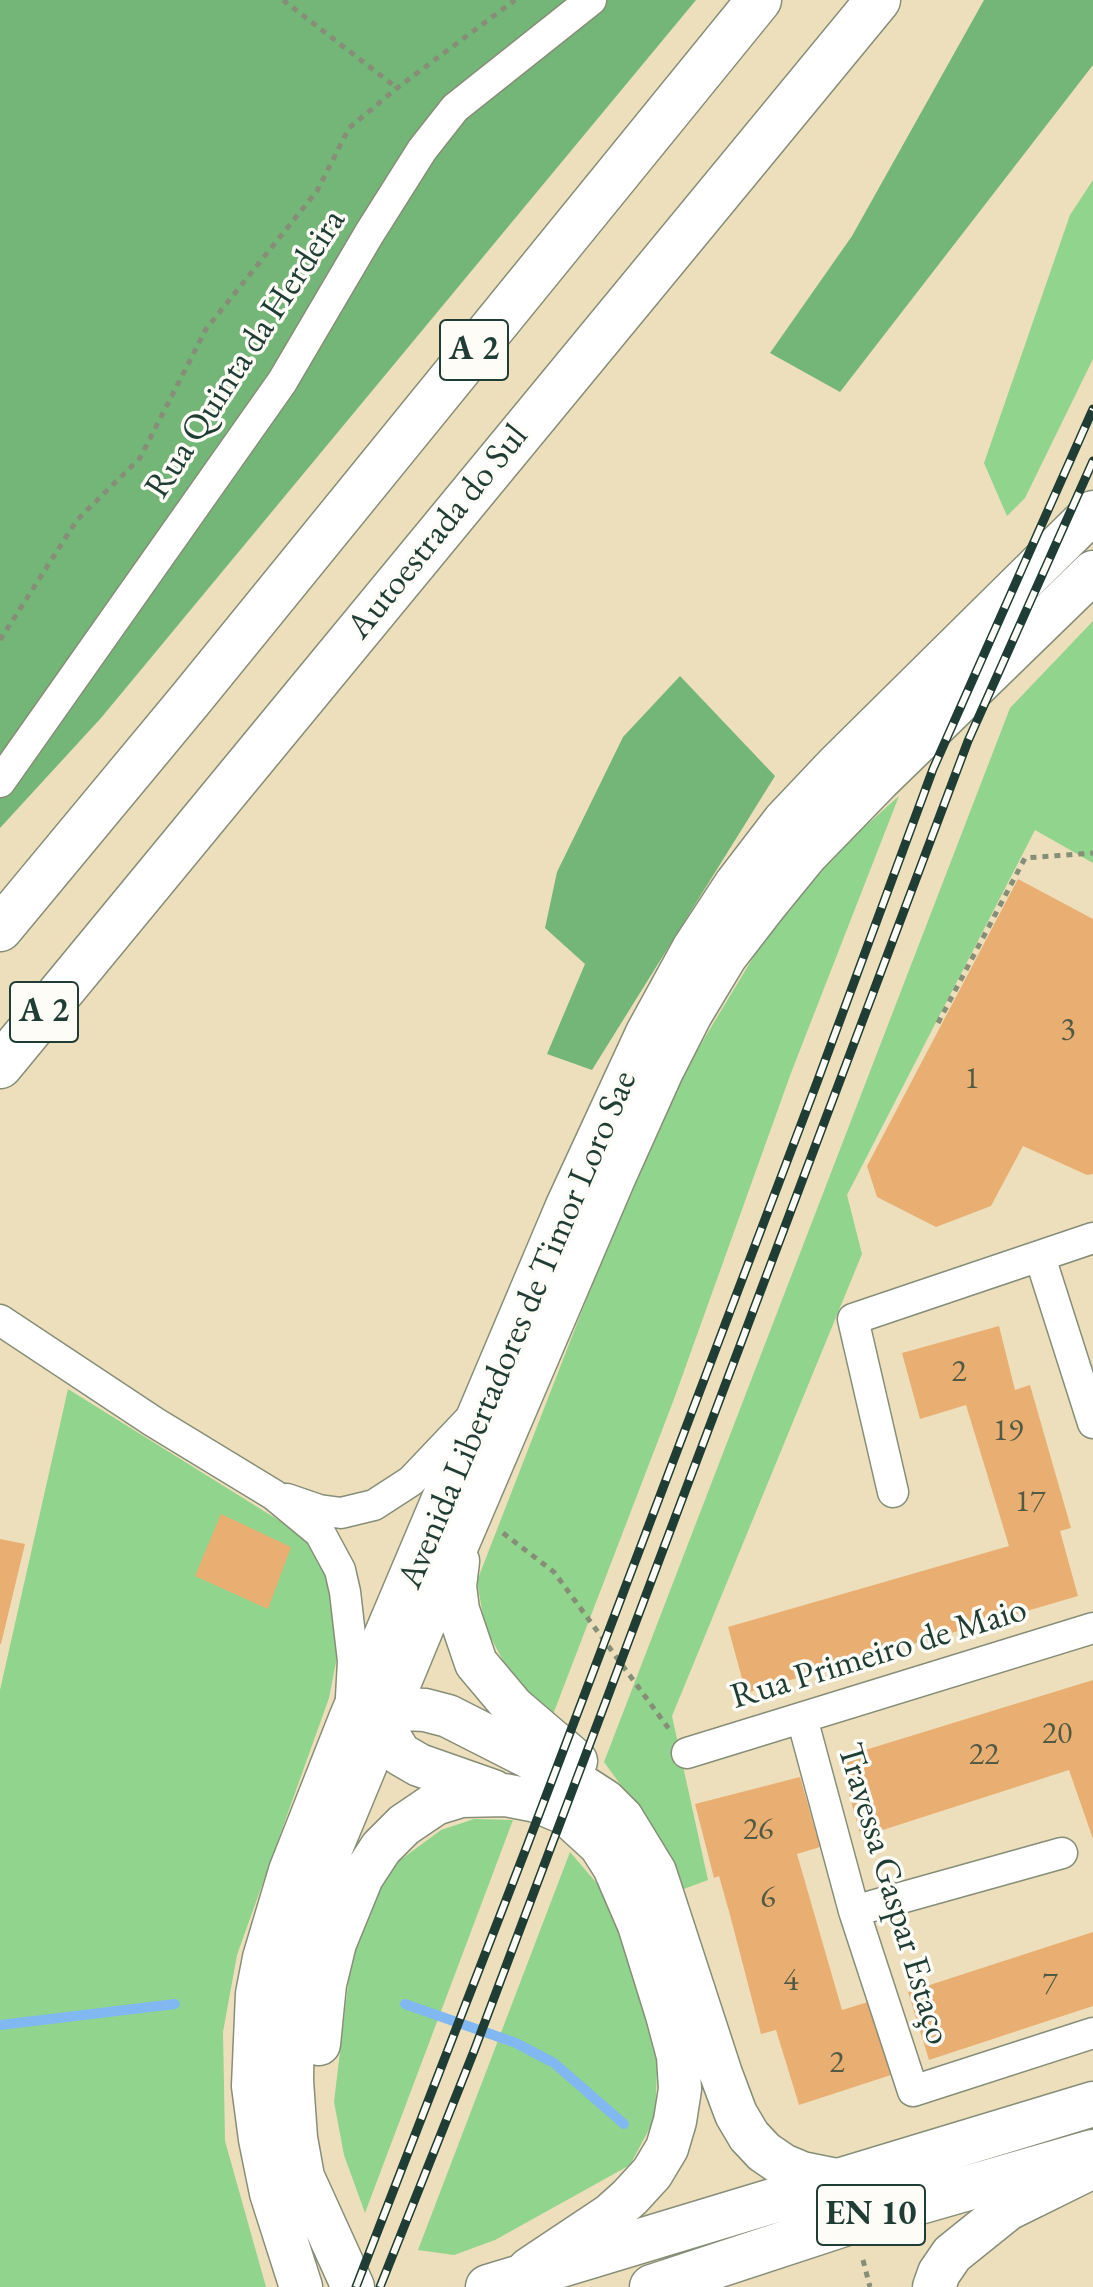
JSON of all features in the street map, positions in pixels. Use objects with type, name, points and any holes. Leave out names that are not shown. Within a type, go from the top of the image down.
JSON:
[{"type":"main road","name":"A 2","points":[[0,929],[759,0]]},
{"type":"main road","name":"Autoestrada do Sul","points":[[0,1066],[878,0]]},
{"type":"main road","name":"Avenida Libertadores de Timor Loro Sae","points":[[353,2287],[303,2177],[291,2137],[292,2038],[296,1975],[302,1940],[368,1718],[382,1693],[387,1635],[567,1206],[647,1033],[693,949],[735,885],[784,821],[1093,512]]},
{"type":"main road","name":"Avenida Libertadores de Timor Loro Sae","points":[[291,2137],[253,2086],[257,1994],[264,1958],[290,1871],[332,1768],[368,1718],[483,1532],[662,1071],[691,1014],[726,956],[807,854],[1093,572]]},
{"type":"main road","points":[[483,1532],[455,1586],[458,1610],[476,1663],[513,1707],[596,1782],[655,1872],[721,2074],[736,2114],[749,2136],[764,2152],[783,2165],[802,2173],[842,2181]]},
{"type":"main road","points":[[368,1718],[403,1709],[448,1716],[568,1777],[605,1801],[622,1818]]},
{"type":"main road","points":[[368,1718],[390,1738],[400,1754],[442,1774],[505,1795],[536,1801],[565,1813],[600,1845],[614,1867],[639,1925],[678,2056],[680,2089],[675,2121],[667,2148],[652,2173],[610,2215],[502,2282]]},
{"type":"main road","points":[[291,2137],[335,1943],[362,1877],[381,1848],[404,1825],[435,1804],[461,1796],[505,1795]]},
{"type":"main road","name":"EN 10","points":[[502,2282],[1093,2104]]},
{"type":"main road","name":"Avenida Libertadores de Timor Loro Sae","points":[[291,2137],[271,2193],[301,2287]]},
{"type":"main road","name":"EN 10","points":[[652,2287],[853,2221],[1093,2152]]},
{"type":"main road","points":[[934,2287],[952,2254],[1008,2209],[1093,2167]]},
{"type":"street","name":"Rua Quinta da Herdeira","points":[[0,782],[282,382],[422,150],[455,108],[591,0]]},
{"type":"street","points":[[893,1492],[853,1319],[1093,1238]]},
{"type":"street","points":[[1040,1257],[1093,1423]]},
{"type":"street","points":[[0,1320],[154,1422],[274,1495],[320,1533],[340,1570],[350,1623],[353,1661],[368,1718]]},
{"type":"street","points":[[274,1495],[319,1510],[341,1513],[374,1505],[411,1481],[486,1401]]},
{"type":"street","name":"Rua Primeiro de Maio","points":[[687,1753],[1093,1628]]},
{"type":"street","name":"Travessa Gaspar Estaço","points":[[802,1718],[854,1911],[913,2091],[1093,2033]]},
{"type":"street","points":[[854,1911],[1062,1853]]},
{"type":"path","points":[[283,0],[397,88]]},
{"type":"path","points":[[0,640],[77,520],[140,458],[206,329],[317,191],[349,128],[515,0]]},
{"type":"path","points":[[938,1023],[1025,858],[1093,853]]},
{"type":"path","points":[[483,1532],[554,1572],[687,1753]]},
{"type":"green space","points":[[0,0],[696,0],[101,718],[0,828]]},
{"type":"green space","points":[[984,0],[1093,0],[1093,65],[840,392],[770,353],[852,236]]},
{"type":"green space","points":[[1093,180],[1093,359],[1025,498],[1007,516],[984,463],[1070,215]]},
{"type":"green space","points":[[1093,621],[1093,863],[1035,830],[847,1195],[862,1254],[672,1716],[708,1880],[681,1890],[636,1806],[604,1762],[1010,708]]},
{"type":"green space","points":[[680,676],[775,776],[592,1070],[547,1054],[585,964],[545,928],[557,872],[623,737]]},
{"type":"green space","points":[[899,796],[791,1073],[674,1399],[552,1717],[521,1694],[485,1627],[477,1581],[658,1115],[774,923],[842,847]]},
{"type":"green space","points":[[68,1389],[304,1536],[336,1582],[337,1657],[329,1698],[237,1955],[223,2032],[225,2141],[266,2287],[0,2287],[0,1690]]},
{"type":"green space","points":[[474,1819],[513,1820],[365,2213],[344,2155],[334,2102],[351,1960],[384,1872],[441,1830]]},
{"type":"green space","points":[[570,1852],[600,1887],[634,1958],[658,2044],[655,2118],[630,2165],[495,2240],[454,2255],[418,2250]]},
{"type":"building","points":[[1018,879],[1093,919],[1093,1174],[1087,1175],[1023,1146],[991,1206],[936,1227],[877,1197],[867,1166]]},
{"type":"building","points":[[999,1326],[1015,1390],[1030,1385],[1071,1528],[1060,1531],[1078,1596],[746,1693],[728,1627],[1009,1546],[966,1405],[920,1419],[902,1353]]},
{"type":"building","points":[[221,1514],[291,1547],[268,1609],[195,1576]]},
{"type":"building","points":[[0,1539],[25,1544],[1,1644],[0,1644]]},
{"type":"building","points":[[1093,1680],[1093,1839],[1069,1770],[861,1837],[839,1758]]},
{"type":"building","points":[[800,1777],[820,1847],[797,1854],[842,2010],[868,2002],[891,2075],[799,2105],[776,2030],[761,2034],[719,1876],[714,1878],[695,1804]]},
{"type":"building","points":[[1093,1932],[1093,2006],[929,2060],[908,1992]]},
{"type":"waterway","points":[[0,2025],[175,2004]]},
{"type":"waterway","points":[[405,2004],[516,2043],[554,2063],[624,2124]]},
{"type":"railway","points":[[356,2287],[527,1846],[933,769],[1093,409]]},
{"type":"railway","points":[[380,2287],[474,2051],[968,741],[1093,461]]}]
